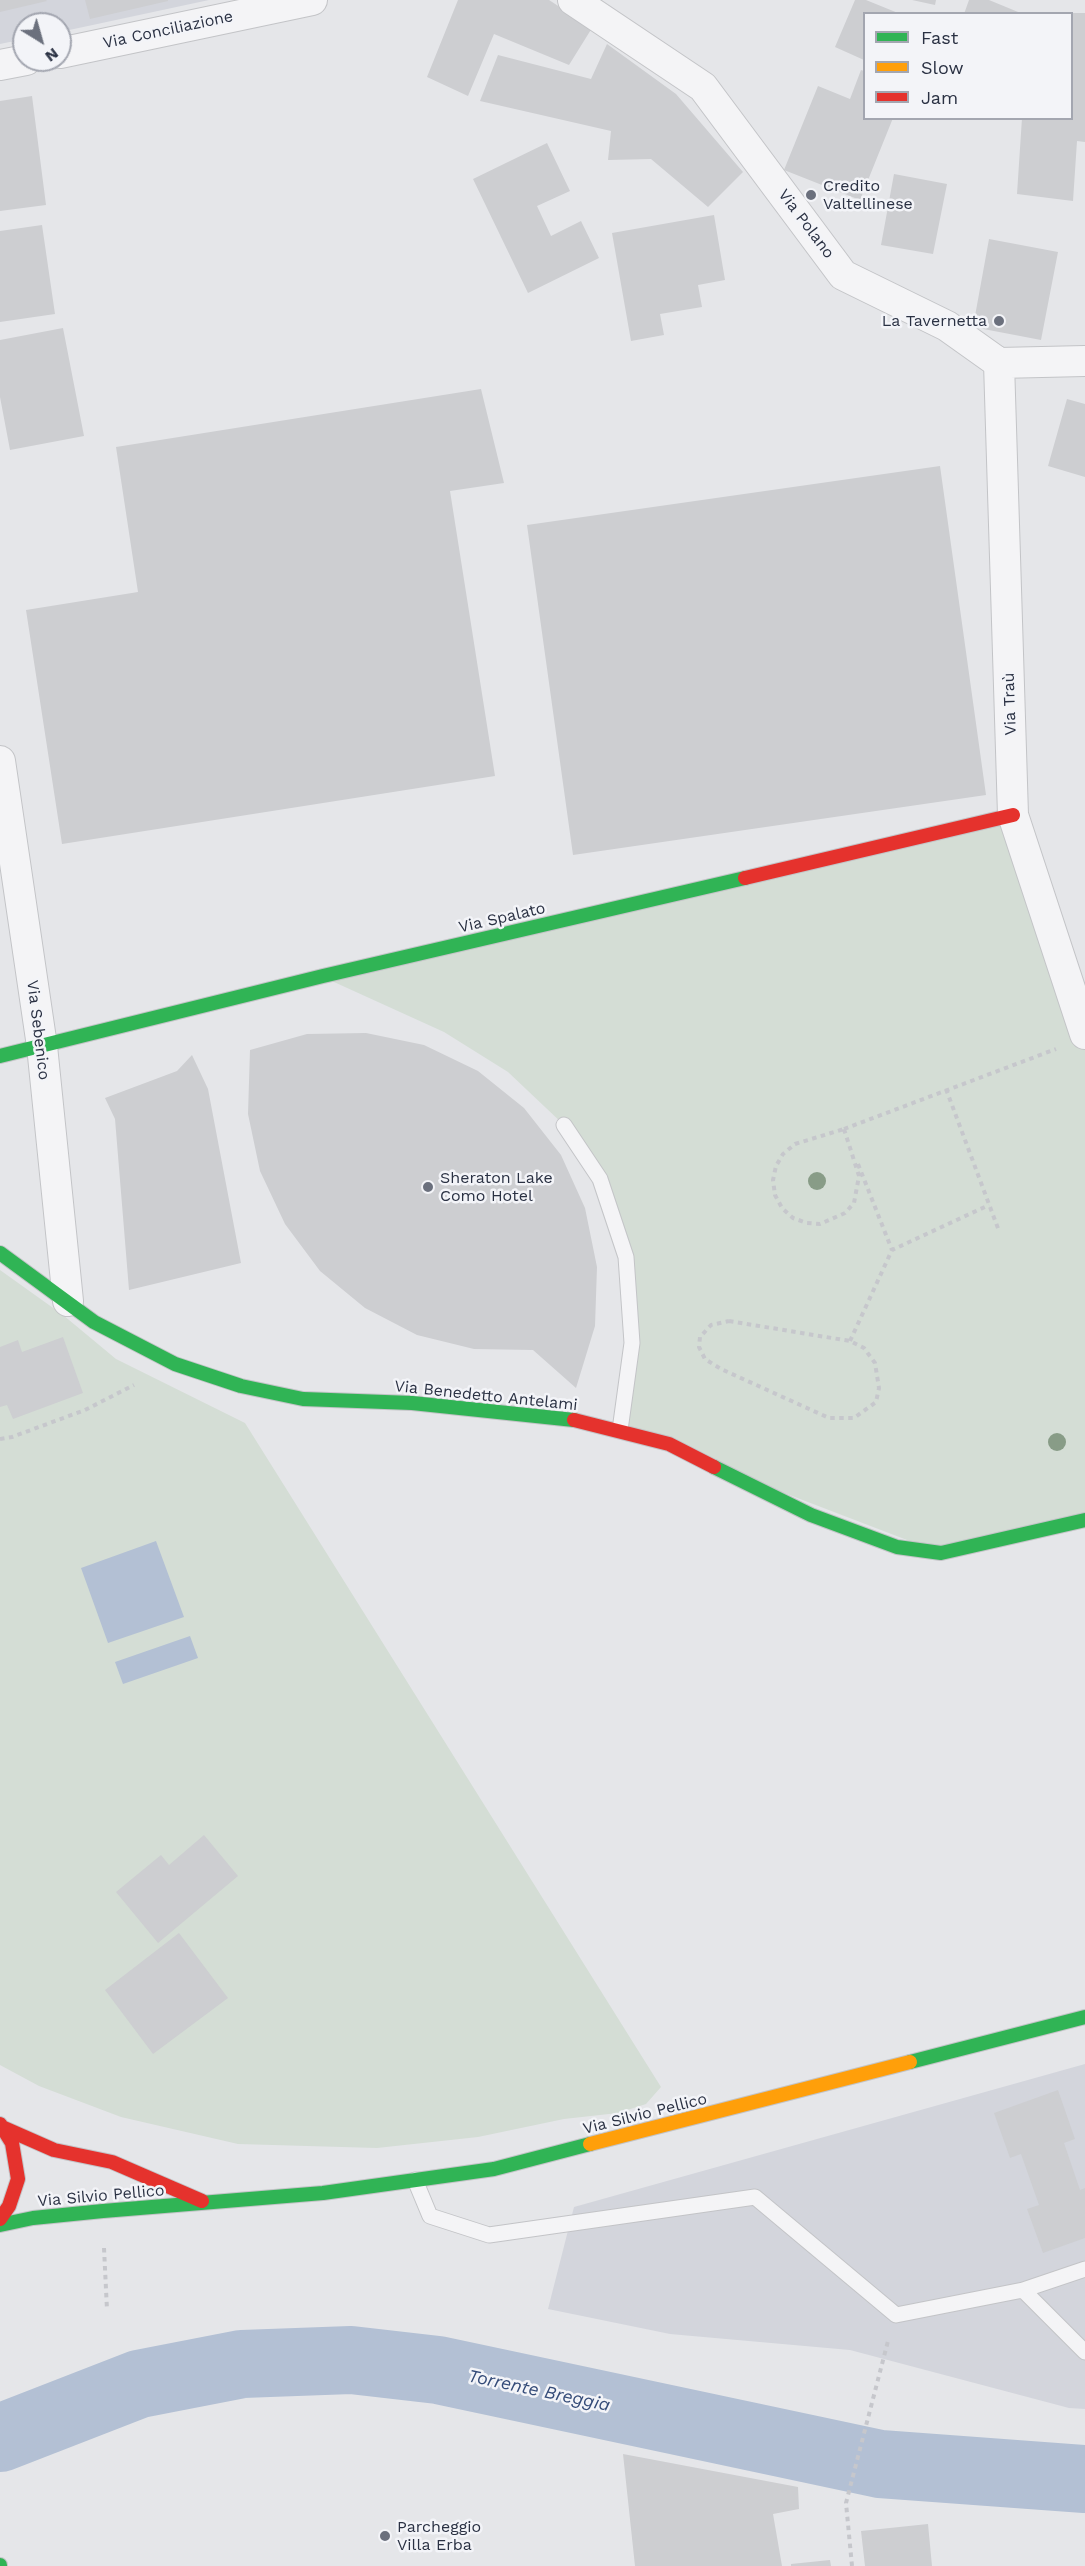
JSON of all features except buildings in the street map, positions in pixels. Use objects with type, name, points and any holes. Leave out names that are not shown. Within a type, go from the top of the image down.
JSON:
[{"type":"street","name":"Via Conciliazione","points":[[72,50],[312,0]]},
{"type":"street","name":"Via Polano","points":[[573,0],[703,87],[843,275],[946,326],[999,363]]},
{"type":"street","points":[[999,363],[1085,361]]},
{"type":"street","name":"Via Traù","points":[[999,363],[1013,815],[1079,1033]]},
{"type":"street","name":"Via Sebenico","points":[[0,761],[42,1047],[68,1301]]},
{"type":"street","name":"Via Spalato","points":[[0,1056],[324,976],[1013,815]]},
{"type":"street","name":"Via Benedetto Antelami","points":[[0,1253],[94,1322],[175,1364],[241,1386],[303,1399],[435,1405],[562,1418],[620,1430],[669,1444],[811,1515],[897,1547],[941,1553],[1085,1520]]},
{"type":"street","name":"Via Silvio Pellico","points":[[0,2225],[33,2218],[103,2211],[324,2193],[494,2169],[1085,2017]]},
{"type":"street","points":[[0,2219],[9,2206],[18,2179],[17,2160],[12,2143],[2,2126]]},
{"type":"street","name":"Via Silvio Pellico","points":[[2,2126],[54,2150],[112,2162],[206,2203]]},
{"type":"lane","points":[[564,1125],[600,1179],[626,1257],[632,1343],[620,1430]]},
{"type":"lane","points":[[415,2180],[430,2216],[489,2235],[755,2197],[896,2315],[1023,2290],[1085,2269]]},
{"type":"lane","points":[[1023,2290],[1085,2352]]},
{"type":"path","points":[[852,1149],[859,1176],[859,1190],[854,1203],[845,1213],[820,1224],[807,1223],[793,1218],[782,1208],[773,1180],[776,1166],[783,1154],[795,1144],[844,1129],[1079,1033]]},
{"type":"path","points":[[946,1089],[999,1231]]},
{"type":"path","points":[[844,1129],[892,1250]]},
{"type":"path","points":[[849,1341],[892,1250],[989,1205]]},
{"type":"path","points":[[729,1321],[849,1341],[864,1348],[875,1363],[879,1388],[876,1402],[854,1418],[829,1418],[721,1370],[705,1359],[699,1347],[700,1337],[711,1325],[729,1321]]},
{"type":"path","points":[[0,1439],[12,1437],[85,1410],[175,1364]]},
{"type":"path","points":[[103,2211],[107,2310]]},
{"type":"path","points":[[852,2566],[846,2503],[882,2359]]},
{"type":"shaded area","points":[[0,0],[209,0],[72,29],[72,12],[12,12],[12,42],[0,44]]},
{"type":"shaded area","points":[[1013,815],[1085,1034],[1085,1520],[941,1553],[620,1430],[632,1343],[626,1257],[600,1179],[564,1125],[508,1072],[444,1032],[323,977]]},
{"type":"shaded area","points":[[0,1270],[63,1315],[116,1359],[245,1423],[661,2087],[646,2104],[618,2113],[564,2119],[478,2137],[377,2148],[238,2144],[121,2117],[39,2086],[0,2065]]},
{"type":"shaded area","points":[[1085,2064],[1085,2409],[1069,2408],[850,2350],[670,2334],[548,2309],[574,2207]]},
{"type":"water","points":[[156,1541],[184,1617],[108,1643],[81,1568]]},
{"type":"water","points":[[190,1636],[198,1658],[123,1684],[115,1662]]},
{"type":"waterway","name":"Torrente Breggia","points":[[0,2438],[139,2384],[242,2364],[351,2360],[438,2370],[880,2464],[1085,2479]]},
{"type":"traffic: fast","points":[[0,1056],[323,976],[745,878]]},
{"type":"traffic: fast","points":[[0,1253],[94,1322],[175,1364],[241,1386],[303,1399],[412,1403],[574,1420]]},
{"type":"traffic: fast","points":[[714,1467],[811,1515],[897,1547],[941,1553],[1085,1520]]},
{"type":"traffic: fast","points":[[910,2062],[1085,2017]]},
{"type":"traffic: fast","points":[[0,2225],[33,2218],[103,2211],[323,2193],[494,2169],[590,2144]]},
{"type":"traffic: slow","points":[[590,2144],[910,2062]]},
{"type":"traffic: jam","points":[[745,878],[1013,815]]},
{"type":"traffic: jam","points":[[574,1420],[669,1444],[714,1467]]},
{"type":"traffic: jam","points":[[0,2124],[12,2143],[18,2179],[9,2206],[0,2219]]},
{"type":"traffic: jam","points":[[4,2128],[54,2150],[112,2162],[202,2201]]},
{"type":"place","name":"Credito Valtellinese","points":[[811,195]]},
{"type":"place","name":"La Tavernetta","points":[[999,321]]},
{"type":"place","name":"Sheraton Lake Como Hotel","points":[[428,1187]]},
{"type":"place","name":"Parcheggio Villa Erba","points":[[385,2536]]}]
